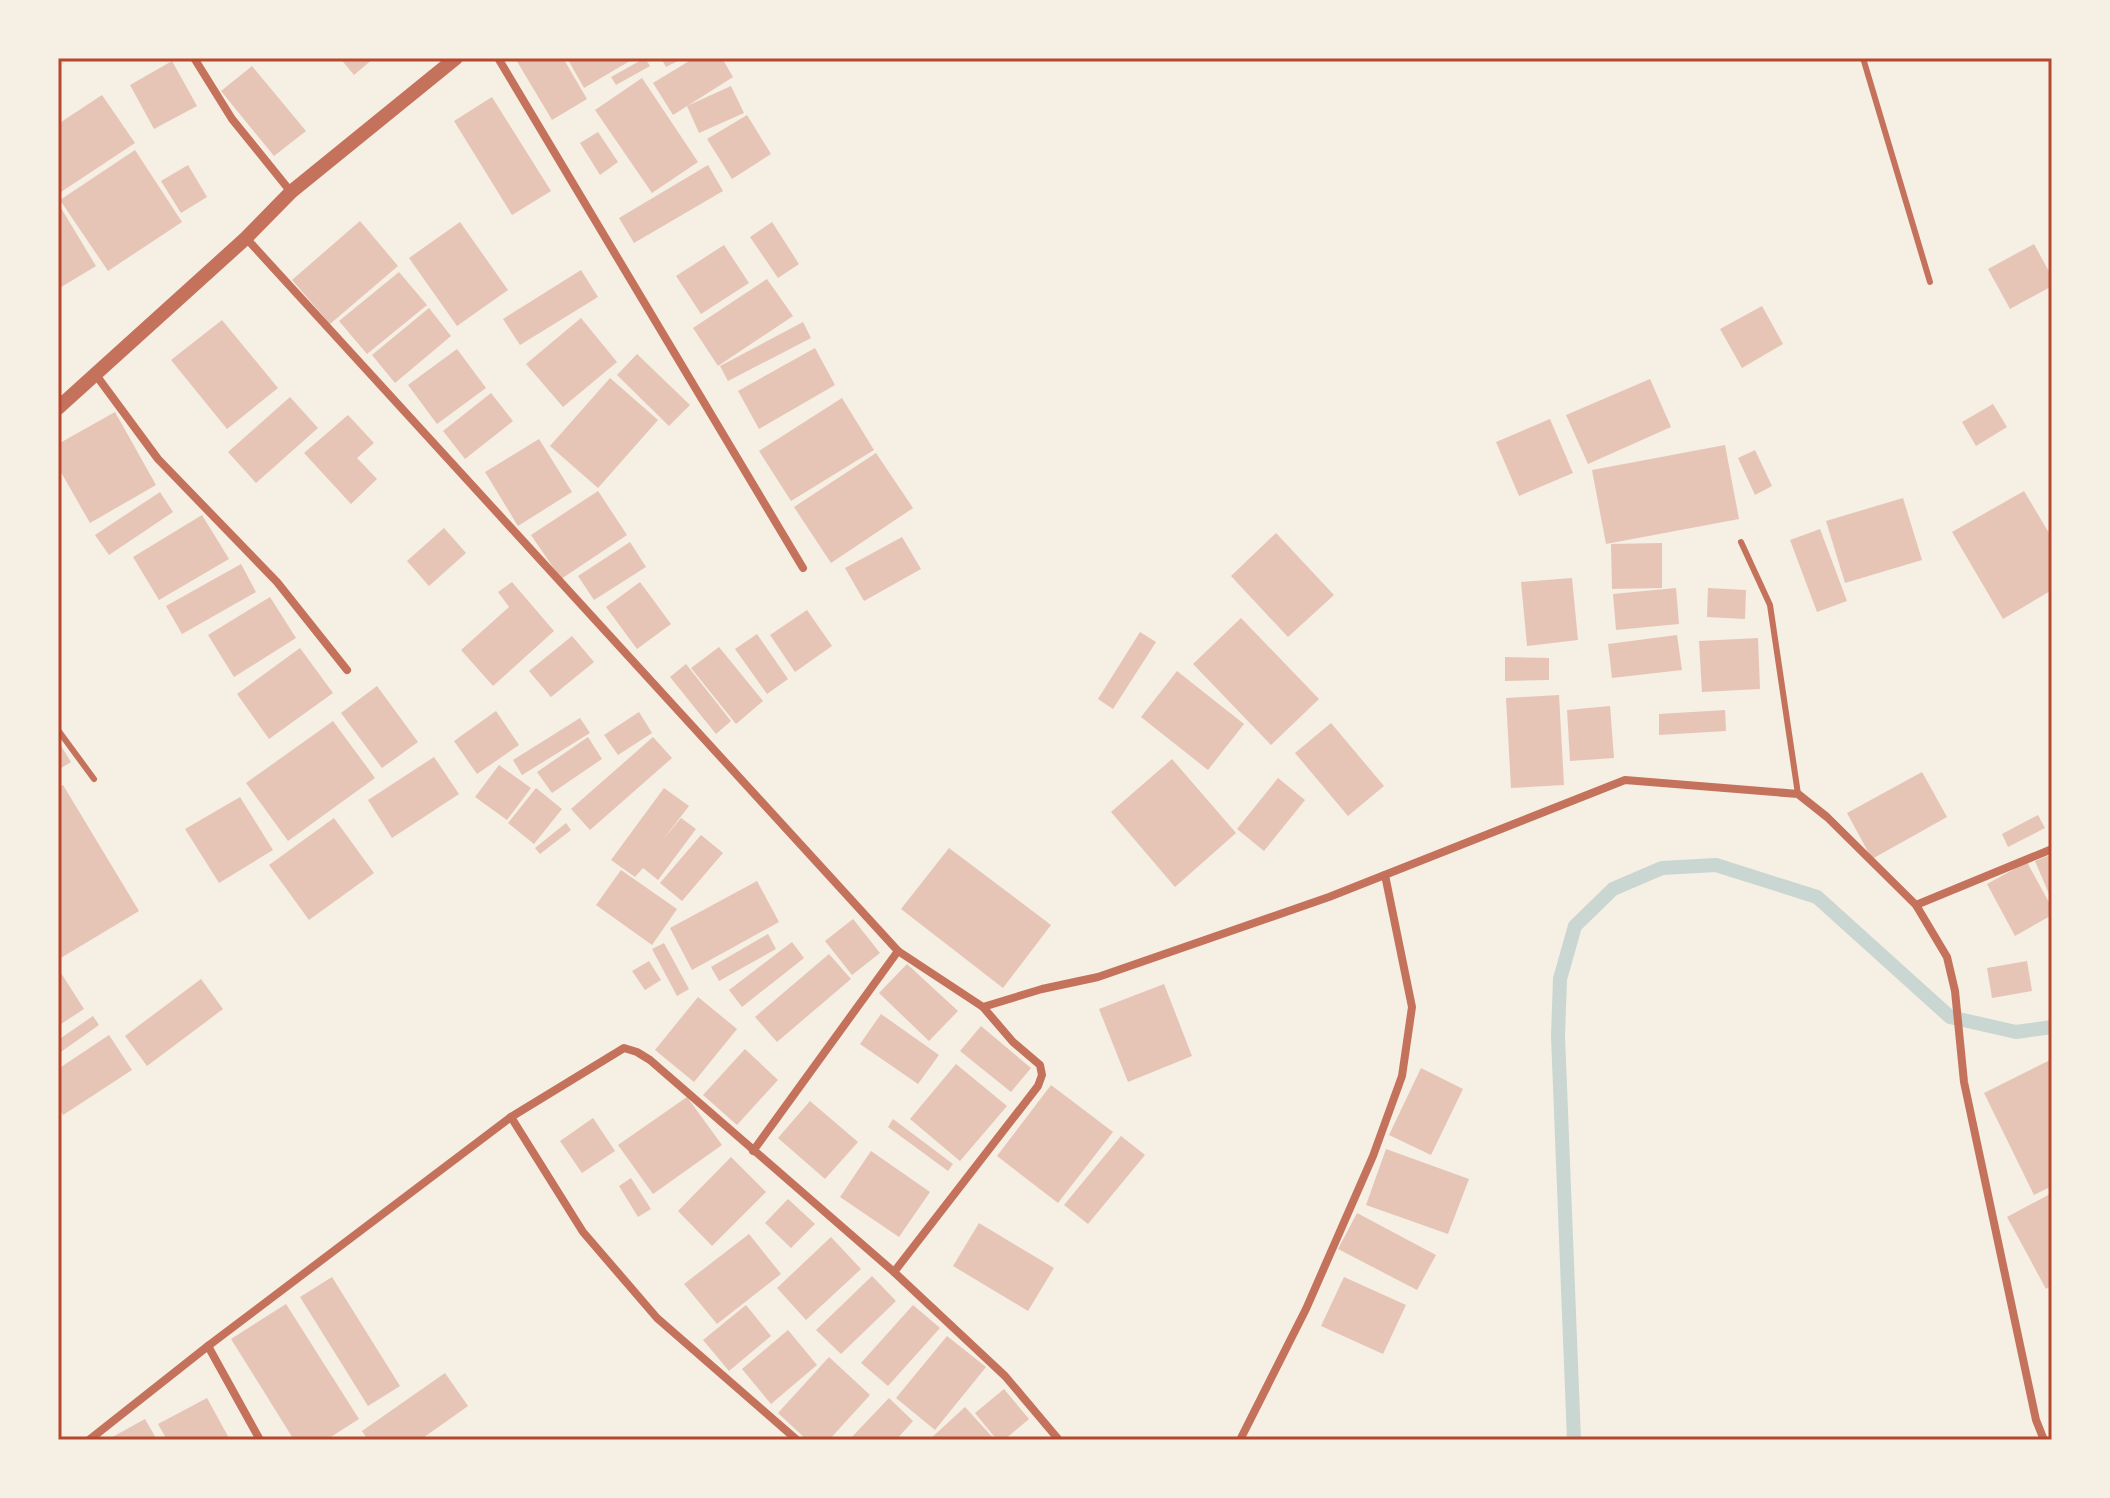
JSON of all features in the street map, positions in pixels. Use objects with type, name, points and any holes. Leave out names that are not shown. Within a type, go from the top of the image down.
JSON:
[{"type":"street","points":[[194,58],[232,119],[291,192]]},
{"type":"street","points":[[58,408],[246,238],[291,192],[456,58]]},
{"type":"street","points":[[498,58],[803,568]]},
{"type":"street","points":[[246,238],[898,951],[983,1007],[1013,1042],[1040,1065],[1042,1075],[1038,1086],[894,1272]]},
{"type":"street","points":[[96,375],[158,459],[277,582],[347,670]]},
{"type":"street","points":[[983,1007],[1042,989],[1098,977],[1329,897],[1625,780],[1798,794],[1827,817],[1916,905],[1947,957],[1955,991],[1964,1082],[2036,1420],[2044,1440]]},
{"type":"street","points":[[1916,905],[2052,849]]},
{"type":"street","points":[[1240,1440],[1306,1309],[1373,1156],[1402,1076],[1412,1007],[1385,875]]},
{"type":"street","points":[[753,1151],[898,951]]},
{"type":"street","points":[[89,1440],[511,1117],[624,1048],[650,1060],[894,1272],[1005,1376],[1059,1440]]},
{"type":"street","points":[[511,1117],[583,1232],[657,1318],[797,1440]]},
{"type":"street","points":[[208,1346],[260,1440]]},
{"type":"lane","points":[[1863,58],[1930,282]]},
{"type":"lane","points":[[1741,542],[1770,605],[1798,794]]},
{"type":"lane","points":[[58,730],[94,779]]},
{"type":"building","points":[[340,58],[374,58],[354,75]]},
{"type":"building","points":[[515,58],[563,58],[587,99],[552,120]]},
{"type":"building","points":[[567,58],[635,58],[584,88]]},
{"type":"building","points":[[645,58],[650,66],[616,85],[611,77]]},
{"type":"building","points":[[661,58],[684,58],[666,67]]},
{"type":"building","points":[[694,58],[722,58],[733,77],[673,115],[653,83]]},
{"type":"building","points":[[172,61],[197,106],[154,129],[130,85]]},
{"type":"building","points":[[252,66],[306,131],[274,156],[221,91]]},
{"type":"building","points":[[642,78],[698,162],[652,193],[595,110]]},
{"type":"building","points":[[731,86],[744,113],[699,133],[687,106]]},
{"type":"building","points":[[102,95],[135,143],[58,194],[58,124]]},
{"type":"building","points":[[492,97],[551,191],[512,215],[454,121]]},
{"type":"building","points":[[747,115],[771,154],[732,179],[707,139]]},
{"type":"building","points":[[598,132],[618,162],[600,175],[580,143]]},
{"type":"building","points":[[135,150],[182,222],[108,271],[60,200]]},
{"type":"building","points":[[188,165],[207,197],[181,213],[161,181]]},
{"type":"building","points":[[708,165],[723,191],[634,243],[619,218]]},
{"type":"building","points":[[58,203],[96,266],[58,289]]},
{"type":"building","points":[[360,221],[398,266],[330,324],[292,280]]},
{"type":"building","points":[[460,222],[508,290],[457,326],[409,258]]},
{"type":"building","points":[[772,222],[799,264],[778,278],[750,237]]},
{"type":"building","points":[[2034,244],[2052,277],[2052,286],[2010,309],[1988,269]]},
{"type":"building","points":[[724,245],[749,283],[701,314],[676,276]]},
{"type":"building","points":[[581,270],[598,297],[520,345],[503,319]]},
{"type":"building","points":[[399,272],[427,305],[367,354],[339,321]]},
{"type":"building","points":[[767,279],[793,316],[718,366],[693,328]]},
{"type":"building","points":[[1762,306],[1783,344],[1742,368],[1720,329]]},
{"type":"building","points":[[429,308],[451,336],[395,383],[372,355]]},
{"type":"building","points":[[581,318],[617,362],[563,407],[526,364]]},
{"type":"building","points":[[222,320],[278,388],[227,429],[171,360]]},
{"type":"building","points":[[803,322],[811,338],[728,381],[720,366]]},
{"type":"building","points":[[815,348],[835,385],[759,429],[738,391]]},
{"type":"building","points":[[457,349],[486,388],[437,424],[408,385]]},
{"type":"building","points":[[637,354],[690,405],[669,426],[617,375]]},
{"type":"building","points":[[610,378],[658,420],[598,488],[550,446]]},
{"type":"building","points":[[1650,379],[1671,427],[1588,464],[1566,415]]},
{"type":"building","points":[[491,393],[513,421],[465,459],[443,431]]},
{"type":"building","points":[[290,397],[318,428],[256,483],[228,452]]},
{"type":"building","points":[[842,398],[874,450],[791,501],[759,451]]},
{"type":"building","points":[[1993,404],[2007,427],[1976,446],[1962,422]]},
{"type":"building","points":[[115,412],[156,485],[90,523],[58,467],[58,444]]},
{"type":"building","points":[[348,415],[374,443],[357,458],[377,479],[351,504],[304,453]]},
{"type":"building","points":[[1550,419],[1573,473],[1519,496],[1496,442]]},
{"type":"building","points":[[539,439],[572,492],[518,526],[485,472]]},
{"type":"building","points":[[1725,445],[1739,519],[1606,544],[1592,470]]},
{"type":"building","points":[[1755,450],[1772,486],[1755,495],[1738,458]]},
{"type":"building","points":[[876,453],[913,508],[831,563],[794,507]]},
{"type":"building","points":[[598,491],[627,535],[561,579],[531,535]]},
{"type":"building","points":[[2024,491],[2052,538],[2052,590],[2003,619],[1952,532]]},
{"type":"building","points":[[160,492],[173,512],[109,555],[95,535]]},
{"type":"building","points":[[1903,498],[1922,560],[1845,583],[1826,521]]},
{"type":"building","points":[[202,515],[229,559],[159,600],[133,557]]},
{"type":"building","points":[[444,528],[466,553],[429,586],[407,561]]},
{"type":"building","points":[[1820,529],[1847,601],[1817,612],[1790,540]]},
{"type":"building","points":[[1276,533],[1334,595],[1288,637],[1231,576]]},
{"type":"building","points":[[902,537],[921,569],[864,601],[845,568]]},
{"type":"building","points":[[630,542],[646,567],[594,600],[578,576]]},
{"type":"building","points":[[1662,543],[1662,588],[1612,589],[1611,544]]},
{"type":"building","points":[[241,564],[256,592],[182,634],[166,606]]},
{"type":"building","points":[[1572,578],[1578,640],[1527,646],[1521,582]]},
{"type":"building","points":[[512,582],[554,631],[493,686],[461,650],[509,607],[498,592]]},
{"type":"building","points":[[640,582],[671,624],[637,649],[606,607]]},
{"type":"building","points":[[1676,588],[1679,624],[1616,630],[1613,594]]},
{"type":"building","points":[[1708,588],[1746,590],[1745,619],[1707,617]]},
{"type":"building","points":[[270,597],[296,638],[234,677],[208,635]]},
{"type":"building","points":[[807,610],[832,646],[795,672],[770,635]]},
{"type":"building","points":[[1241,618],[1319,699],[1271,745],[1193,664]]},
{"type":"building","points":[[1140,632],[1156,642],[1113,709],[1098,699]]},
{"type":"building","points":[[757,634],[788,679],[767,694],[735,649]]},
{"type":"building","points":[[1677,635],[1682,670],[1612,678],[1608,644]]},
{"type":"building","points":[[572,636],[594,662],[551,697],[529,671]]},
{"type":"building","points":[[1758,638],[1760,689],[1702,692],[1699,641]]},
{"type":"building","points":[[719,647],[763,701],[736,724],[691,668]]},
{"type":"building","points":[[300,648],[333,693],[269,739],[237,694]]},
{"type":"building","points":[[1505,657],[1549,658],[1549,680],[1505,681]]},
{"type":"building","points":[[686,664],[731,721],[716,734],[670,677]]},
{"type":"building","points":[[1177,671],[1244,724],[1208,770],[1141,717]]},
{"type":"building","points":[[377,686],[418,742],[382,768],[341,713]]},
{"type":"building","points":[[1559,695],[1564,785],[1511,788],[1506,698]]},
{"type":"building","points":[[1610,706],[1614,758],[1570,761],[1567,710]]},
{"type":"building","points":[[1725,710],[1726,731],[1659,735],[1659,714]]},
{"type":"building","points":[[496,711],[519,745],[477,774],[454,741]]},
{"type":"building","points":[[639,712],[652,733],[618,755],[604,735]]},
{"type":"building","points":[[580,718],[590,733],[522,775],[513,760]]},
{"type":"building","points":[[333,721],[375,778],[288,841],[246,783]]},
{"type":"building","points":[[1331,723],[1384,786],[1348,816],[1295,753]]},
{"type":"building","points":[[588,737],[602,759],[552,793],[537,772]]},
{"type":"building","points":[[653,737],[672,758],[590,830],[571,809]]},
{"type":"building","points":[[58,741],[71,762],[58,770]]},
{"type":"building","points":[[434,757],[459,794],[392,838],[368,800]]},
{"type":"building","points":[[1172,759],[1236,833],[1175,887],[1111,812]]},
{"type":"building","points":[[499,765],[531,788],[507,820],[475,797]]},
{"type":"building","points":[[1922,772],[1947,817],[1872,859],[1847,813]]},
{"type":"building","points":[[1278,778],[1305,800],[1264,851],[1237,829]]},
{"type":"building","points":[[63,785],[139,911],[59,959],[58,788]]},
{"type":"building","points":[[536,788],[562,809],[534,844],[508,823]]},
{"type":"building","points":[[664,788],[689,806],[662,841],[681,818],[696,829],[658,880],[643,868],[635,877],[611,860]]},
{"type":"building","points":[[240,797],[273,850],[219,883],[185,829]]},
{"type":"building","points":[[2038,815],[2045,828],[2008,847],[2002,834]]},
{"type":"building","points":[[334,818],[374,873],[309,920],[269,865]]},
{"type":"building","points":[[566,823],[571,830],[540,854],[535,848]]},
{"type":"building","points":[[701,835],[723,853],[682,901],[660,883]]},
{"type":"building","points":[[949,848],[1051,925],[1003,988],[901,909]]},
{"type":"building","points":[[2052,854],[2052,901],[2035,861]]},
{"type":"building","points":[[2027,862],[2052,908],[2052,915],[2015,936],[1987,884]]},
{"type":"building","points":[[621,870],[677,909],[652,945],[596,905]]},
{"type":"building","points":[[757,881],[779,922],[692,970],[670,928]]},
{"type":"building","points":[[853,919],[880,953],[852,975],[825,941]]},
{"type":"building","points":[[768,934],[776,949],[719,981],[711,967]]},
{"type":"building","points":[[792,942],[804,958],[742,1007],[729,990]]},
{"type":"building","points":[[664,943],[689,989],[677,996],[652,949]]},
{"type":"building","points":[[829,954],[851,979],[777,1042],[755,1017]]},
{"type":"building","points":[[649,961],[661,980],[645,990],[632,971]]},
{"type":"building","points":[[2027,961],[2032,991],[1992,998],[1987,968]]},
{"type":"building","points":[[907,964],[958,1011],[929,1041],[879,993]]},
{"type":"building","points":[[61,973],[84,1009],[58,1026],[58,975]]},
{"type":"building","points":[[201,979],[223,1009],[147,1066],[125,1036]]},
{"type":"building","points":[[1164,984],[1192,1056],[1128,1082],[1099,1009]]},
{"type":"building","points":[[698,997],[737,1029],[694,1082],[655,1050]]},
{"type":"building","points":[[881,1014],[939,1055],[918,1084],[860,1044]]},
{"type":"building","points":[[93,1016],[99,1025],[58,1054],[58,1040]]},
{"type":"building","points":[[981,1026],[1031,1068],[1011,1092],[960,1051]]},
{"type":"building","points":[[109,1035],[132,1070],[63,1115],[58,1106],[58,1069]]},
{"type":"building","points":[[745,1049],[778,1080],[737,1125],[703,1095]]},
{"type":"building","points":[[2052,1059],[2052,1186],[2034,1195],[1984,1093]]},
{"type":"building","points":[[956,1064],[1007,1106],[960,1161],[910,1119]]},
{"type":"building","points":[[1421,1068],[1463,1089],[1431,1155],[1389,1135]]},
{"type":"building","points":[[1051,1085],[1113,1132],[1058,1203],[997,1156]]},
{"type":"building","points":[[687,1097],[722,1145],[653,1194],[618,1145]]},
{"type":"building","points":[[810,1101],[858,1142],[825,1179],[778,1138]]},
{"type":"building","points":[[593,1118],[615,1151],[582,1173],[560,1141]]},
{"type":"building","points":[[893,1119],[953,1164],[948,1171],[888,1127]]},
{"type":"building","points":[[1121,1136],[1145,1155],[1088,1224],[1064,1205]]},
{"type":"building","points":[[1386,1149],[1469,1179],[1448,1234],[1366,1205]]},
{"type":"building","points":[[871,1151],[930,1192],[899,1237],[840,1197]]},
{"type":"building","points":[[731,1157],[766,1192],[712,1246],[678,1211]]},
{"type":"building","points":[[631,1178],[651,1209],[638,1217],[619,1186]]},
{"type":"building","points":[[2052,1193],[2052,1285],[2046,1289],[2007,1217]]},
{"type":"building","points":[[788,1199],[815,1224],[791,1248],[765,1223]]},
{"type":"building","points":[[1357,1213],[1436,1255],[1417,1290],[1338,1249]]},
{"type":"building","points":[[979,1223],[1054,1268],[1028,1311],[953,1266]]},
{"type":"building","points":[[749,1234],[781,1274],[717,1324],[684,1284]]},
{"type":"building","points":[[831,1237],[861,1269],[806,1320],[777,1288]]},
{"type":"building","points":[[872,1276],[896,1301],[841,1354],[816,1330]]},
{"type":"building","points":[[332,1277],[400,1386],[368,1406],[300,1297]]},
{"type":"building","points":[[1344,1277],[1406,1305],[1383,1354],[1321,1326]]},
{"type":"building","points":[[286,1304],[359,1419],[326,1440],[294,1440],[231,1339]]},
{"type":"building","points":[[746,1305],[771,1336],[729,1371],[703,1340]]},
{"type":"building","points":[[913,1305],[940,1328],[888,1386],[861,1363]]},
{"type":"building","points":[[788,1330],[817,1365],[771,1404],[742,1369]]},
{"type":"building","points":[[947,1336],[986,1367],[935,1430],[896,1398]]},
{"type":"building","points":[[829,1357],[870,1395],[829,1440],[807,1440],[778,1413]]},
{"type":"building","points":[[445,1373],[468,1406],[420,1440],[368,1440],[362,1431]]},
{"type":"building","points":[[1004,1389],[1029,1419],[1004,1440],[997,1440],[975,1413]]},
{"type":"building","points":[[207,1398],[230,1440],[167,1440],[158,1424]]},
{"type":"building","points":[[889,1398],[913,1421],[896,1440],[849,1440]]},
{"type":"building","points":[[965,1407],[995,1440],[929,1440]]},
{"type":"building","points":[[145,1419],[157,1440],[107,1440]]},
{"type":"waterway","points":[[1574,1440],[1558,1036],[1560,979],[1575,926],[1613,889],[1662,868],[1716,865],[1817,897],[1950,1017],[2016,1032],[2052,1027]]}]
